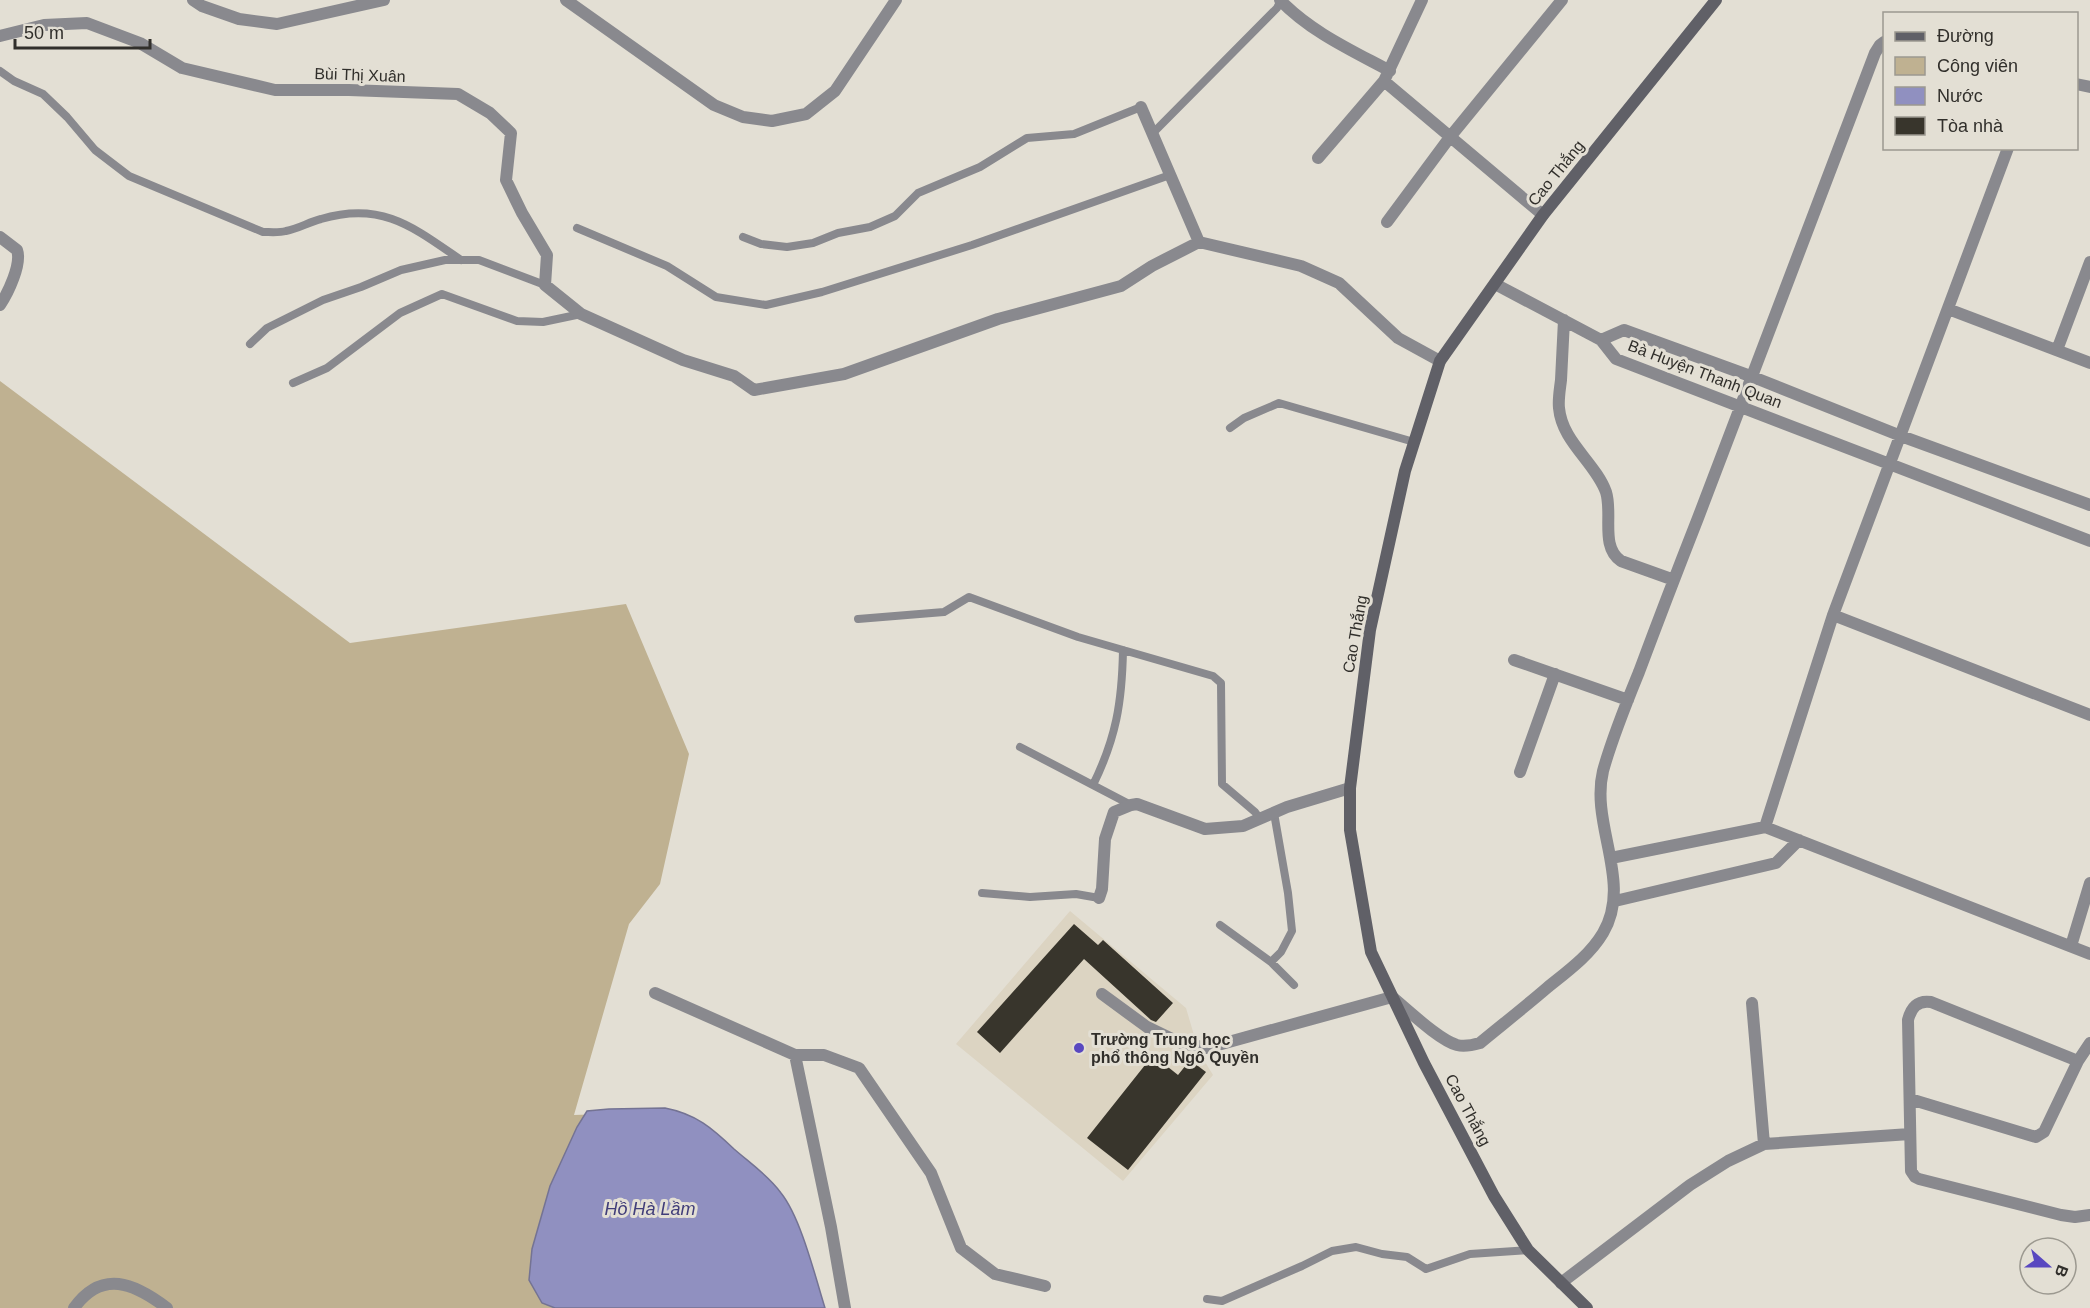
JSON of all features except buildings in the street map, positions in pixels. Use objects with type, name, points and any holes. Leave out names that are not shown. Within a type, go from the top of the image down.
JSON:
[{"type":"main road","name":"Cao Thắng","points":[[1587,1308],[1528,1250],[1494,1196],[1371,952],[1350,830],[1350,788],[1370,630],[1406,471],[1440,361],[1543,215],[1716,0]]},
{"type":"street","points":[[193,0],[202,6],[239,19],[277,24],[384,0]]},
{"type":"street","points":[[566,0],[714,105],[743,117],[772,121],[806,114],[835,91],[896,0]]},
{"type":"street","points":[[1280,0],[1298,18],[1316,31],[1387,76],[1450,137],[1543,215]]},
{"type":"street","points":[[1318,158],[1387,76],[1422,0]]},
{"type":"street","points":[[1387,222],[1450,137],[1562,0]]},
{"type":"street","name":"Bùi Thị Xuân","points":[[0,36],[44,25],[87,23],[140,43],[182,68],[276,90],[458,94],[490,113],[511,133],[506,180],[547,255],[545,285]]},
{"type":"street","points":[[1102,994],[1147,1027],[1178,1042],[1207,1048],[1392,997],[1446,1041],[1469,1046],[1480,1043],[1575,965],[1593,947],[1607,925],[1615,901],[1611,858],[1601,802],[1600,787],[1603,770],[1875,53],[1883,43]]},
{"type":"street","points":[[1141,107],[1199,242]]},
{"type":"street","points":[[1765,827],[1833,615],[2007,150]]},
{"type":"street","points":[[0,237],[17,250],[19,258],[9,288],[0,305]]},
{"type":"street","points":[[545,285],[581,314],[683,360],[734,376],[754,390],[844,374],[998,319],[1121,286],[1152,266],[1199,242],[1250,252],[1300,266],[1339,283],[1398,338],[1440,361]]},
{"type":"street","points":[[2057,350],[2090,262]]},
{"type":"street","points":[[1495,284],[1601,340]]},
{"type":"street","points":[[1948,309],[2090,363]]},
{"type":"street","points":[[1564,320],[1559,408],[1563,426],[1600,480],[1606,493],[1609,507],[1610,548],[1615,557],[1621,561],[1674,579]]},
{"type":"street","name":"Bà Huyện Thanh Quan","points":[[2090,505],[1901,436],[1753,377],[1624,330],[1601,340],[1616,359],[2090,541]]},
{"type":"street","points":[[1833,615],[2090,715]]},
{"type":"street","points":[[1514,660],[1628,700]]},
{"type":"street","points":[[1520,772],[1556,674]]},
{"type":"street","points":[[1099,898],[1102,889],[1105,839],[1114,812],[1137,804],[1205,829],[1243,826],[1274,813],[1350,788]]},
{"type":"street","points":[[1611,858],[1765,827],[2090,954]]},
{"type":"street","points":[[1615,901],[1776,863],[1799,840]]},
{"type":"street","points":[[2071,946],[2090,883]]},
{"type":"street","points":[[655,993],[795,1055],[824,1055],[859,1068],[931,1173],[961,1248],[995,1274],[1045,1286]]},
{"type":"street","points":[[2078,1061],[1924,1001],[1910,1011],[1908,1020],[1911,1171],[1915,1178],[2061,1215],[2075,1217],[2090,1215]]},
{"type":"street","points":[[1752,1003],[1764,1144]]},
{"type":"street","points":[[1910,1099],[2036,1137],[2044,1131],[2078,1061],[2090,1043]]},
{"type":"street","points":[[795,1055],[831,1227],[845,1308]]},
{"type":"street","points":[[1561,1283],[1690,1185],[1728,1161],[1764,1144],[1910,1134]]},
{"type":"street","points":[[74,1308],[82,1297],[99,1284],[125,1284],[148,1293],[167,1308]]},
{"type":"lane","points":[[1153,133],[1277,8],[1280,0]]},
{"type":"lane","points":[[0,71],[14,81],[43,94],[67,117],[95,150],[129,176],[263,232],[286,231],[322,218],[360,212],[396,218],[461,260]]},
{"type":"lane","points":[[743,237],[761,244],[787,247],[813,243],[838,232],[870,226],[895,216],[918,193],[980,168],[1027,138],[1074,134],[1141,107]]},
{"type":"lane","points":[[576,228],[667,266],[716,297],[766,304],[822,292],[972,245],[1170,175]]},
{"type":"lane","points":[[250,344],[267,328],[323,300],[401,270],[445,260],[479,260],[545,285]]},
{"type":"lane","points":[[293,383],[327,368],[400,313],[442,294],[517,321],[543,322],[581,314]]},
{"type":"lane","points":[[1230,428],[1244,418],[1279,403],[1414,442]]},
{"type":"lane","points":[[858,619],[944,612],[969,597],[1078,637],[1213,676],[1221,683],[1222,784],[1260,819]]},
{"type":"lane","points":[[1093,785],[1107,756],[1115,728],[1122,687],[1123,650]]},
{"type":"lane","points":[[1020,747],[1131,805]]},
{"type":"lane","points":[[1271,962],[1281,952],[1292,931],[1274,813]]},
{"type":"lane","points":[[982,893],[1030,897],[1076,894],[1099,898]]},
{"type":"lane","points":[[1220,925],[1271,962],[1294,985]]},
{"type":"lane","points":[[1207,1299],[1222,1301],[1340,1249],[1356,1247],[1382,1254],[1407,1257],[1426,1269],[1470,1254],[1528,1250]]},
{"type":"shaded area","name":"Trường Trung học phổ thông Ngô Quyền","points":[[1070,911],[1186,1008],[1199,1052],[1213,1075],[1123,1181],[956,1044]]},
{"type":"green space","points":[[0,381],[350,643],[626,604],[689,754],[660,884],[629,924],[574,1115],[664,1112],[816,1308],[0,1308]]},
{"type":"water","name":"Hồ Hà Lầm","points":[[665,1108],[686,1114],[711,1128],[776,1187],[795,1217],[825,1308],[555,1308],[542,1303],[529,1280],[532,1249],[550,1186],[577,1127],[587,1111]]},
{"type":"place","name":"Trường Trung học phổ thông Ngô Quyền","points":[[1079,1048]]}]
